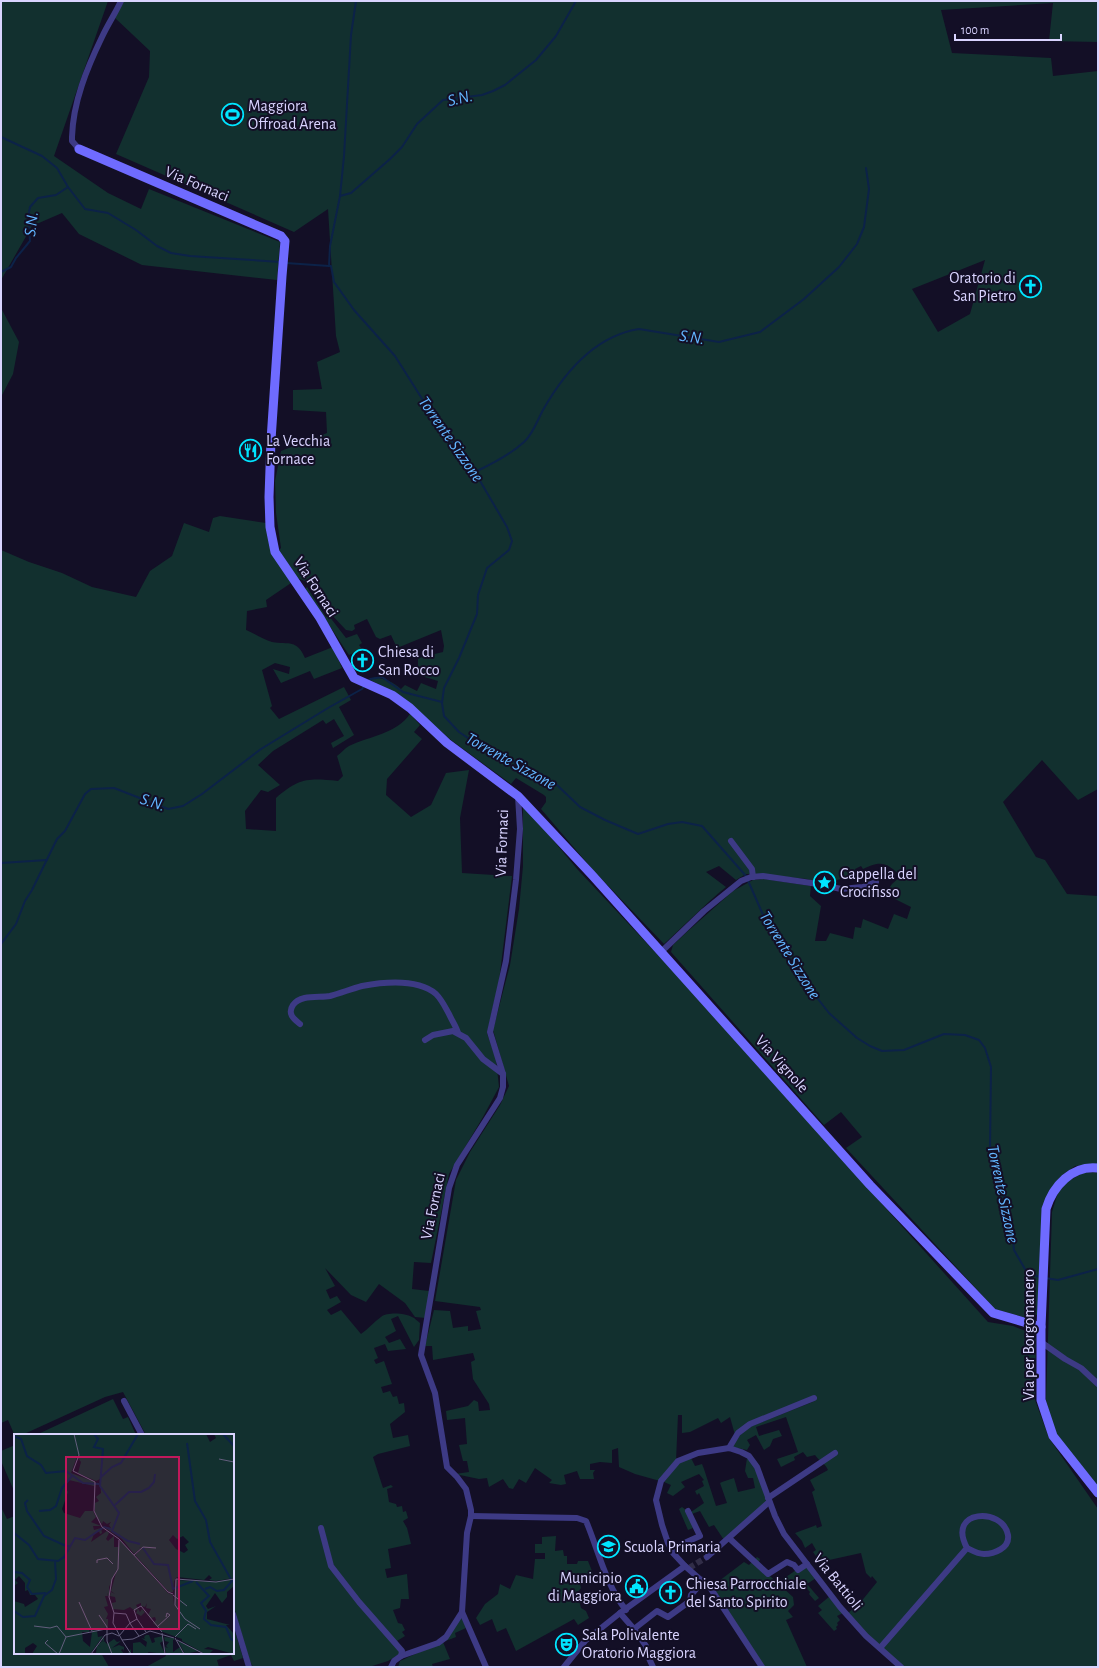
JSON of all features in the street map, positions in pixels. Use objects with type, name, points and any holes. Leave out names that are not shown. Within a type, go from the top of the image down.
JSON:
[{"type":"street","points":[[80,150],[72,141],[77,100],[103,36],[121,1]]},
{"type":"street","name":"Via Fornaci","points":[[80,150],[281,236],[285,241],[271,440],[269,497],[270,527],[276,552],[320,618],[354,678],[392,695],[410,708],[447,743],[518,796],[520,829],[516,880],[506,961],[490,1032],[503,1074],[504,1087],[500,1098],[457,1165],[450,1188],[421,1355],[435,1393],[447,1467],[457,1477],[466,1490],[471,1516]]},
{"type":"street","name":"Via Vignole","points":[[518,796],[592,875],[870,1185],[993,1313],[1041,1327]]},
{"type":"street","points":[[731,840],[752,869],[752,877]]},
{"type":"street","points":[[661,952],[704,911],[741,881],[752,877],[763,876],[841,889],[863,887],[876,882]]},
{"type":"street","points":[[300,1024],[292,1017],[290,1011],[294,1004],[303,998],[322,998],[372,984],[400,984],[423,987],[434,993],[441,1000],[456,1026],[458,1034]]},
{"type":"street","points":[[425,1040],[433,1034],[453,1031],[466,1038],[483,1059],[503,1074]]},
{"type":"street","name":"Via per Borgomanero","points":[[1098,1168],[1076,1171],[1063,1178],[1048,1201],[1046,1209],[1041,1327],[1041,1400],[1053,1436],[1098,1493]]},
{"type":"street","points":[[1041,1342],[1064,1359],[1081,1368],[1098,1384]]},
{"type":"street","points":[[762,1667],[711,1589],[685,1566],[671,1549],[662,1525],[656,1500],[661,1481],[678,1461],[698,1453],[729,1448],[738,1433],[750,1424],[814,1398]]},
{"type":"street","points":[[124,1401],[141,1434]]},
{"type":"street","name":"Via Battioli","points":[[729,1448],[749,1456],[757,1467],[768,1500],[784,1534],[806,1564],[840,1607],[866,1636],[901,1667]]},
{"type":"street","points":[[707,1557],[768,1500],[835,1453]]},
{"type":"street","points":[[671,1549],[700,1536],[688,1512]]},
{"type":"street","points":[[978,1515],[987,1515],[1004,1526],[1008,1535],[1007,1542],[1002,1549],[994,1552],[979,1553],[967,1548],[962,1534],[964,1526],[969,1519],[978,1515]]},
{"type":"street","points":[[486,1667],[462,1612],[467,1533],[471,1516],[577,1518],[586,1521],[612,1588],[623,1611],[646,1646],[647,1654],[653,1667]]},
{"type":"street","points":[[322,1528],[331,1566],[359,1602],[402,1651],[401,1656]]},
{"type":"street","points":[[729,1538],[768,1574],[787,1562],[794,1565],[798,1570],[806,1564]]},
{"type":"street","points":[[880,1648],[967,1548]]},
{"type":"street","points":[[564,1667],[585,1641],[685,1566]]},
{"type":"street","points":[[634,1628],[657,1612],[668,1617],[690,1601],[691,1595],[697,1588],[696,1586],[702,1580]]},
{"type":"street","points":[[391,1667],[394,1661],[401,1656],[438,1643],[446,1637],[462,1612]]},
{"type":"street","points":[[234,1617],[249,1667]]},
{"type":"green space","points":[[1,1],[108,1],[54,156],[108,193],[141,209],[149,189],[280,242],[277,280],[142,265],[79,234],[62,213],[32,226],[1,280]]},
{"type":"green space","points":[[121,1],[1098,1],[1098,42],[1049,41],[1053,3],[941,10],[952,53],[1051,58],[1053,76],[1098,71],[1098,789],[1078,800],[1042,760],[1003,802],[1036,857],[1045,860],[1067,894],[1098,896],[1098,1164],[1075,1166],[1060,1177],[1046,1199],[1042,1312],[1030,1319],[995,1309],[846,1148],[862,1137],[841,1112],[824,1125],[671,952],[673,945],[733,891],[753,880],[764,879],[811,886],[810,896],[821,906],[815,941],[826,941],[830,933],[853,939],[855,927],[861,928],[863,919],[888,929],[894,914],[907,919],[911,907],[885,894],[892,884],[901,876],[884,864],[875,864],[863,869],[861,866],[855,869],[857,874],[837,880],[835,887],[807,879],[758,874],[746,874],[736,880],[719,866],[706,872],[726,887],[664,944],[593,870],[541,809],[546,802],[546,797],[544,795],[516,778],[511,784],[451,740],[404,698],[370,680],[375,677],[383,679],[392,682],[401,689],[405,685],[417,691],[421,683],[436,689],[438,681],[418,675],[418,658],[443,652],[444,646],[441,630],[397,648],[391,635],[380,639],[376,637],[367,619],[354,625],[355,629],[352,631],[346,630],[331,614],[312,586],[297,578],[279,550],[281,548],[276,513],[275,481],[281,451],[327,433],[326,412],[293,410],[293,390],[322,389],[317,362],[340,352],[336,336],[328,209],[294,232],[116,154],[149,77],[150,51],[114,17]],"holes":[[[985,260],[970,314],[938,332],[912,289]]]},
{"type":"green space","points":[[1,308],[19,342],[13,374],[1,397]]},
{"type":"green space","points":[[220,516],[266,523],[291,583],[266,600],[267,607],[247,611],[246,630],[272,642],[296,645],[305,658],[333,647],[342,668],[314,679],[310,671],[281,683],[273,669],[289,674],[290,667],[275,663],[262,670],[272,706],[270,708],[279,719],[344,687],[351,700],[339,707],[354,735],[333,748],[331,743],[344,736],[334,719],[326,724],[323,720],[273,751],[258,765],[280,785],[268,792],[261,790],[245,811],[246,829],[276,831],[276,798],[284,791],[291,786],[304,781],[338,781],[343,776],[337,756],[349,746],[382,734],[398,726],[410,714],[420,725],[414,732],[422,739],[387,779],[386,795],[411,817],[431,805],[446,773],[469,770],[460,818],[462,873],[512,876],[499,981],[487,1033],[496,1059],[499,1087],[449,1174],[431,1263],[414,1262],[412,1289],[429,1291],[426,1318],[415,1317],[405,1303],[379,1284],[366,1302],[351,1295],[325,1268],[335,1286],[326,1290],[330,1299],[337,1296],[341,1302],[327,1310],[331,1315],[341,1310],[361,1334],[381,1317],[387,1314],[413,1317],[420,1323],[419,1340],[414,1347],[398,1316],[391,1319],[396,1331],[385,1337],[389,1343],[400,1339],[406,1349],[388,1351],[385,1344],[374,1348],[378,1358],[374,1360],[376,1364],[384,1361],[392,1384],[381,1387],[383,1393],[390,1391],[393,1397],[397,1396],[399,1404],[404,1403],[405,1412],[390,1424],[393,1438],[408,1435],[410,1446],[378,1454],[373,1457],[383,1488],[391,1485],[393,1487],[387,1489],[389,1502],[396,1504],[397,1507],[402,1506],[403,1512],[406,1511],[408,1518],[403,1521],[407,1528],[411,1544],[388,1549],[391,1568],[385,1569],[387,1578],[407,1574],[409,1599],[401,1599],[400,1608],[393,1610],[398,1623],[402,1624],[405,1630],[402,1632],[405,1636],[397,1641],[405,1651],[388,1661],[369,1667],[253,1667],[249,1659],[234,1607],[234,1434],[145,1434],[123,1392],[105,1397],[24,1434],[14,1434],[8,1420],[1,1423],[1,550],[29,562],[62,573],[92,587],[136,597],[150,571],[172,556],[184,523],[209,532],[213,518]]},
{"type":"green space","points":[[307,587],[326,617],[329,616],[346,638],[357,634],[362,643],[359,645],[362,649],[349,655],[305,589]]},
{"type":"green space","points":[[523,806],[529,811],[578,870],[672,970],[988,1322],[1013,1326],[1036,1335],[1035,1400],[1049,1438],[1098,1509],[1098,1667],[904,1667],[877,1645],[848,1613],[860,1603],[877,1582],[872,1576],[871,1578],[866,1573],[861,1553],[820,1562],[813,1552],[816,1550],[812,1543],[805,1548],[802,1541],[795,1533],[816,1525],[817,1528],[822,1526],[812,1492],[815,1490],[810,1480],[828,1470],[815,1455],[807,1457],[803,1452],[794,1457],[795,1460],[781,1467],[777,1459],[798,1452],[786,1417],[756,1427],[759,1436],[779,1430],[782,1436],[773,1439],[770,1446],[764,1450],[756,1435],[747,1440],[750,1445],[747,1450],[732,1447],[741,1434],[752,1426],[815,1401],[750,1422],[735,1435],[730,1417],[721,1423],[718,1418],[690,1432],[682,1433],[682,1415],[678,1415],[676,1461],[660,1481],[635,1474],[619,1467],[618,1448],[612,1450],[612,1463],[600,1462],[590,1464],[590,1470],[595,1470],[593,1473],[594,1479],[580,1479],[577,1471],[564,1475],[566,1484],[561,1485],[549,1483],[552,1480],[535,1468],[526,1483],[519,1479],[513,1489],[509,1488],[503,1479],[489,1487],[487,1478],[479,1479],[455,1474],[469,1472],[467,1461],[463,1461],[459,1445],[467,1444],[465,1418],[447,1420],[446,1411],[468,1406],[474,1400],[478,1402],[479,1411],[490,1410],[489,1404],[473,1379],[471,1362],[475,1360],[473,1353],[433,1360],[432,1346],[425,1346],[434,1310],[450,1311],[453,1328],[468,1326],[468,1331],[481,1329],[476,1311],[481,1310],[480,1307],[435,1301],[456,1180],[470,1152],[500,1105],[509,1086],[493,1030],[510,965],[519,909],[523,866]]},
{"type":"green space","points":[[1098,1172],[1098,1489],[1056,1436],[1046,1400],[1052,1212],[1059,1189],[1065,1183],[1083,1173]]},
{"type":"green space","points":[[113,1399],[123,1419],[128,1417],[136,1434],[38,1434]]},
{"type":"green space","points":[[14,1445],[14,1491],[1,1461],[1,1451]]},
{"type":"green space","points":[[691,1458],[695,1466],[702,1464],[716,1506],[727,1503],[720,1483],[722,1482],[734,1478],[738,1492],[755,1488],[753,1478],[748,1478],[745,1471],[747,1458],[755,1467],[768,1502],[724,1540],[714,1525],[709,1527],[700,1511],[689,1515],[693,1528],[688,1530],[679,1509],[682,1507],[691,1512],[704,1503],[699,1493],[697,1495],[695,1491],[704,1486],[702,1481],[704,1480],[699,1474],[681,1482],[685,1487],[673,1496],[667,1493],[671,1485],[664,1482],[679,1463]]},
{"type":"green space","points":[[1,1507],[7,1519],[14,1516],[14,1654],[102,1654],[109,1667],[1,1667]]},
{"type":"green space","points":[[556,1536],[555,1551],[563,1550],[564,1556],[567,1556],[567,1564],[577,1564],[578,1561],[588,1561],[594,1576],[579,1581],[581,1588],[577,1593],[581,1608],[586,1611],[589,1618],[578,1625],[574,1619],[516,1651],[506,1628],[497,1632],[492,1619],[480,1625],[476,1618],[485,1604],[498,1594],[500,1584],[510,1589],[516,1575],[533,1579],[535,1559],[545,1559],[545,1553],[535,1553],[535,1544],[542,1544],[542,1537]]},
{"type":"green space","points":[[757,1557],[760,1559],[759,1562],[770,1576],[793,1597],[794,1605],[788,1611],[793,1617],[786,1620],[807,1667],[765,1667],[713,1588],[720,1583],[719,1581],[744,1562],[749,1565]]},
{"type":"green space","points":[[805,1564],[816,1578],[807,1584],[819,1598],[815,1601],[809,1594],[810,1592],[797,1578],[790,1585],[783,1579]]},
{"type":"green space","points":[[830,1596],[843,1613],[837,1616],[840,1620],[837,1623],[837,1629],[834,1631],[818,1613],[822,1610],[818,1606]]},
{"type":"green space","points":[[461,1616],[466,1628],[455,1633],[456,1637],[443,1642],[450,1659],[432,1664],[433,1667],[398,1667],[400,1661],[439,1643]]},
{"type":"green space","points":[[234,1628],[243,1658],[234,1661],[231,1655],[217,1660],[219,1667],[146,1667],[166,1656],[165,1654],[234,1654]]},
{"type":"waterway","name":"Torrente Sizzone","points":[[356,1],[351,35],[344,156],[340,196],[330,246],[329,266],[331,266],[334,282],[354,310],[395,356],[426,405],[476,474],[507,527],[512,541],[509,550],[487,568],[478,595],[477,614],[459,658],[444,688],[442,703],[444,716],[459,732],[480,746],[539,773],[557,785],[580,807],[605,820],[638,834],[668,824],[682,822],[702,826],[746,876],[768,926],[807,985],[829,1013],[857,1038],[870,1046],[882,1051],[904,1050],[944,1034],[965,1035],[979,1040],[985,1048],[991,1067],[990,1149],[996,1177],[1011,1218],[1014,1250],[1025,1269],[1036,1276],[1041,1277]]},
{"type":"waterway","name":"S.N.","points":[[340,196],[351,193],[390,159],[402,147],[417,124],[443,100],[482,95],[493,91],[505,85],[536,60],[556,36],[576,1]]},
{"type":"waterway","points":[[1,137],[42,156],[57,168],[68,187],[85,209],[108,213],[136,230],[157,246],[171,253],[190,256],[281,262]]},
{"type":"waterway","name":"S.N.","points":[[475,472],[519,447],[527,439],[551,396],[571,370],[582,358],[608,339],[639,329],[719,342],[760,332],[804,299],[839,267],[857,244],[864,227],[869,189],[866,168]]},
{"type":"waterway","name":"S.N.","points":[[1,272],[11,267],[16,258],[30,241],[28,217],[30,207],[38,198],[56,195],[68,187]]},
{"type":"waterway","points":[[286,263],[329,266]]},
{"type":"waterway","name":"S.N.","points":[[368,682],[370,679],[382,677],[403,692],[442,702]]},
{"type":"waterway","name":"S.N.","points":[[1,944],[16,924],[25,901],[57,839],[65,831],[85,794],[91,789],[114,788],[168,809],[183,806],[202,794],[261,749],[362,689],[365,685]]},
{"type":"waterway","points":[[1,863],[47,860]]},
{"type":"waterway","name":"Torrente Sizzone","points":[[1045,1278],[1058,1280],[1098,1269]]},
{"type":"tunnel","points":[[689,1568],[707,1557]]},
{"type":"place","name":"Maggiora Offroad Arena","points":[[233,115]]},
{"type":"place","name":"Oratorio di San Pietro","points":[[1031,287]]},
{"type":"place","name":"La Vecchia Fornace","points":[[251,450]]},
{"type":"place","name":"Chiesa di San Rocco","points":[[362,661]]},
{"type":"place","name":"Cappella del Crocifisso","points":[[825,883]]},
{"type":"place","name":"Scuola Primaria","points":[[608,1547]]},
{"type":"place","name":"Municipio di Maggiora","points":[[637,1587]]},
{"type":"place","name":"Chiesa Parrocchiale del Santo Spirito","points":[[670,1593]]},
{"type":"place","name":"Sala Polivalente Oratorio Maggiora","points":[[566,1644]]}]
